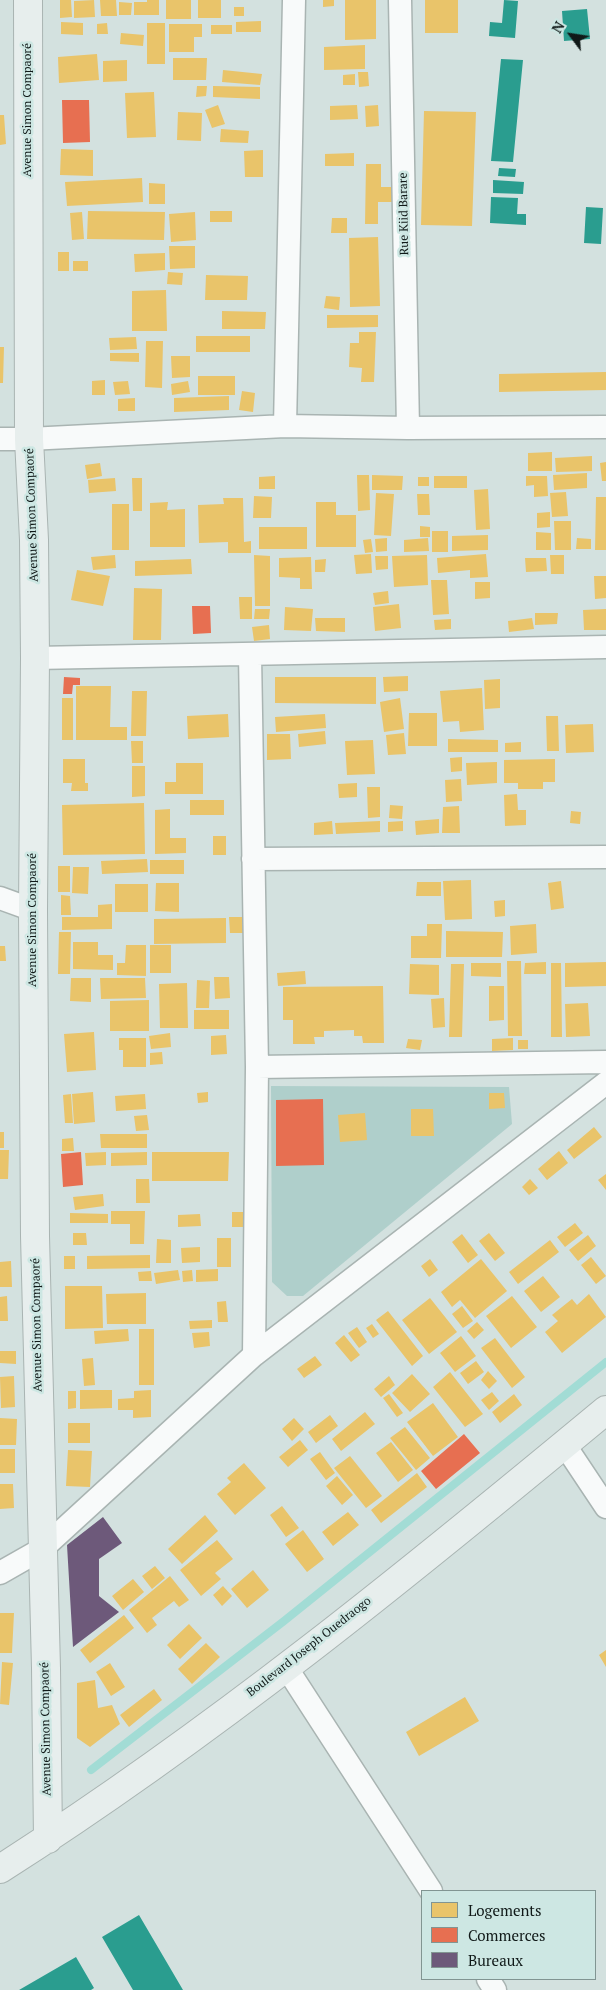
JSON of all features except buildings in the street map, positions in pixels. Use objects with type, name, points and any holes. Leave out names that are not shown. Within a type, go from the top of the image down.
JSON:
[{"type":"street","name":"Avenue Simon Compaoré","points":[[28,0],[29,439],[34,540],[35,658],[33,910],[35,1246],[48,1839]]},
{"type":"street","points":[[285,426],[294,0]]},
{"type":"street","name":"Rue Kiid Barare","points":[[400,0],[408,428]]},
{"type":"street","points":[[0,439],[285,426],[408,428],[606,427]]},
{"type":"street","points":[[35,658],[606,647]]},
{"type":"street","points":[[250,655],[257,1067],[254,1355]]},
{"type":"street","points":[[253,859],[606,857]]},
{"type":"street","points":[[0,898],[33,910]]},
{"type":"street","points":[[257,1067],[606,1062]]},
{"type":"street","points":[[0,1573],[42,1549],[254,1355],[606,1083]]},
{"type":"street","name":"Boulevard Joseph Ouedraogo","points":[[0,1870],[48,1839],[286,1668],[606,1410]]},
{"type":"street","points":[[564,1444],[606,1508]]},
{"type":"street","points":[[286,1668],[430,1890]]},
{"type":"shaded area","points":[[271,1086],[509,1087],[512,1124],[303,1296],[287,1296],[272,1282]]},
{"type":"waterway","points":[[91,1770],[284,1621],[606,1362]]}]
